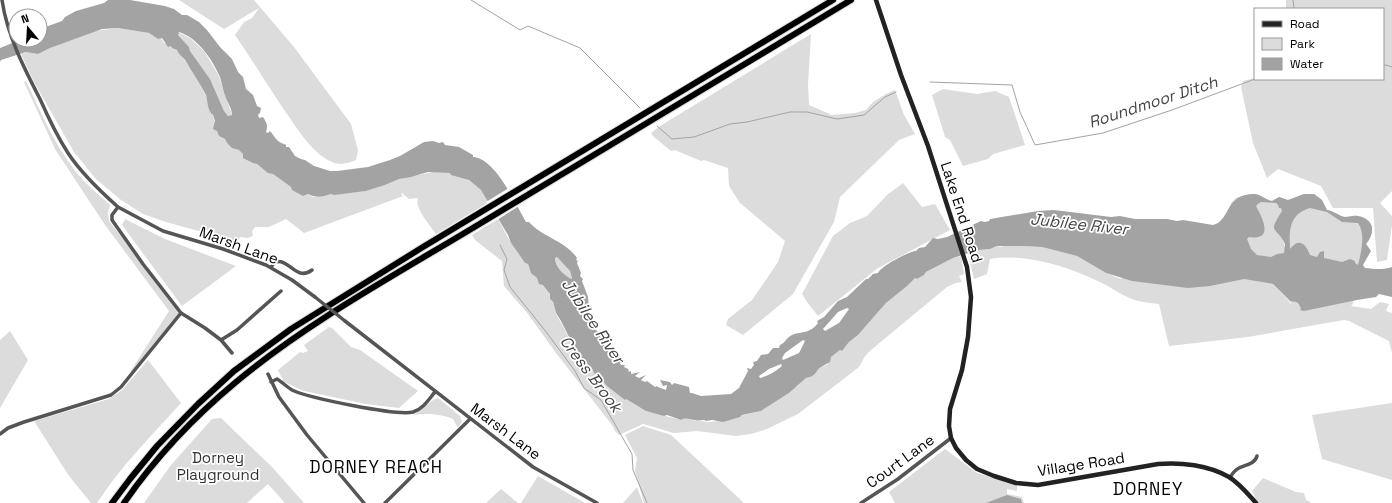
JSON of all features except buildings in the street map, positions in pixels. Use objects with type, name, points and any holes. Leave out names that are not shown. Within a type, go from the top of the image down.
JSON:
[{"type":"highway","points":[[112,503],[139,467],[166,436],[203,399],[239,367],[302,322],[354,289],[833,0]]},
{"type":"highway","points":[[124,503],[152,466],[183,431],[215,400],[253,368],[289,342],[341,308],[851,0]]},
{"type":"main road","name":"Lake End Road","points":[[876,0],[966,259],[971,297],[970,319],[962,370],[950,408],[949,426],[951,438]]},
{"type":"main road","name":"Village Road","points":[[951,438],[956,448],[966,460],[977,469],[1016,483],[1038,485],[1137,467],[1171,463],[1205,468],[1230,478],[1256,503]]},
{"type":"street","name":"Marsh Lane","points":[[2,0],[10,35],[54,128],[69,154],[91,180],[118,207],[164,231],[254,260],[271,267],[292,280],[533,467],[596,503]]},
{"type":"street","points":[[118,207],[112,215],[112,220],[143,264],[181,313],[205,328],[220,340],[232,353]]},
{"type":"street","points":[[271,267],[275,262],[280,262],[302,274],[309,273],[312,270]]},
{"type":"street","points":[[220,340],[237,330],[281,291]]},
{"type":"street","points":[[0,434],[8,428],[24,422],[96,401],[111,395],[121,387],[181,313]]},
{"type":"street","points":[[268,374],[279,397],[307,435],[364,503]]},
{"type":"street","points":[[271,382],[277,379],[292,390],[316,397],[397,412],[413,412],[419,409],[435,392]]},
{"type":"street","points":[[385,503],[470,419]]},
{"type":"street","name":"Court Lane","points":[[861,503],[898,479],[951,438]]},
{"type":"street","points":[[1230,478],[1237,469],[1252,462],[1257,456]]},
{"type":"green space","points":[[179,0],[254,0],[294,47],[351,124],[358,150],[356,160],[344,164],[338,164],[325,158],[312,147],[287,114],[235,35],[244,22],[252,18],[259,8],[224,29]]},
{"type":"green space","points":[[1286,0],[1392,0],[1392,191],[1380,203],[1392,216],[1387,260],[1377,262],[1373,208],[1333,208],[1321,186],[1278,169],[1267,178],[1253,143],[1241,87],[1243,81],[1254,78],[1254,80],[1384,80],[1384,8],[1286,8]]},
{"type":"green space","points":[[118,28],[149,33],[158,39],[161,38],[164,43],[177,50],[196,76],[208,100],[219,136],[225,139],[232,147],[239,150],[266,171],[273,174],[291,187],[314,197],[366,191],[399,179],[433,172],[450,173],[469,180],[481,190],[489,202],[436,234],[418,207],[418,198],[409,199],[402,193],[401,194],[403,196],[304,233],[286,219],[269,227],[255,227],[252,231],[253,236],[248,238],[240,237],[238,242],[143,214],[121,200],[96,179],[74,152],[34,82],[21,54],[27,52],[38,54],[94,31]]},
{"type":"green space","points":[[178,32],[190,38],[204,51],[219,76],[232,115],[228,116],[224,111],[210,79],[190,51],[189,47],[178,35]]},
{"type":"green space","points":[[811,34],[808,85],[809,105],[832,115],[855,113],[866,110],[873,102],[895,90],[904,115],[915,134],[899,140],[840,197],[834,222],[793,294],[743,335],[726,325],[728,319],[752,300],[778,262],[785,241],[740,203],[729,186],[728,168],[704,160],[701,161],[675,150],[671,151],[651,133],[660,126]]},
{"type":"green space","points":[[26,81],[59,148],[81,178],[110,205],[108,213],[109,221],[181,313],[133,372],[130,372],[169,311],[105,225],[55,149],[24,82]]},
{"type":"green space","points":[[943,89],[977,94],[995,91],[1009,97],[1025,145],[993,154],[988,159],[963,166],[950,140],[945,137],[932,95]]},
{"type":"green space","points":[[903,183],[922,207],[935,204],[950,230],[878,268],[818,316],[802,294],[833,236],[850,223],[867,216],[887,195]]},
{"type":"green space","points":[[1255,194],[1272,201],[1279,197],[1288,200],[1304,194],[1314,194],[1322,200],[1327,210],[1345,217],[1356,216],[1363,218],[1370,223],[1372,227],[1371,235],[1366,244],[1371,251],[1358,267],[1343,266],[1289,254],[1282,236],[1286,252],[1285,255],[1272,258],[1254,257],[1217,225],[1230,209],[1231,203],[1236,198]]},
{"type":"green space","points":[[125,219],[165,239],[236,266],[182,306],[122,225]]},
{"type":"green space","points":[[498,219],[511,243],[525,263],[528,264],[533,273],[548,290],[557,316],[573,347],[596,374],[623,397],[646,411],[681,420],[688,418],[695,421],[719,421],[761,411],[789,393],[821,367],[827,365],[831,357],[840,350],[842,351],[886,303],[915,278],[917,279],[926,272],[953,258],[961,256],[964,274],[959,276],[962,282],[947,287],[871,350],[865,356],[859,367],[798,414],[767,429],[751,434],[736,436],[697,431],[674,433],[643,424],[619,435],[528,314],[504,286],[502,261],[475,240],[472,235]]},
{"type":"green space","points":[[1006,245],[1042,247],[1077,256],[1106,273],[1121,279],[1124,275],[1235,277],[1273,284],[1289,301],[1291,306],[1290,300],[1354,295],[1353,304],[1351,306],[1371,309],[1380,302],[1389,304],[1386,311],[1392,313],[1392,353],[1389,341],[1349,321],[1344,320],[1248,337],[1169,346],[1159,304],[1142,302],[1124,296],[1102,283],[1062,267],[1018,258],[990,259],[987,274],[974,279],[968,254],[978,250]]},
{"type":"green space","points":[[557,257],[570,271],[572,278],[570,279],[558,268],[555,261],[555,258]]},
{"type":"green space","points":[[329,327],[332,328],[351,347],[360,350],[418,391],[399,408],[366,404],[304,391],[284,382],[278,370],[300,352],[303,353],[308,351],[304,345]]},
{"type":"green space","points":[[10,331],[28,360],[0,408],[0,340]]},
{"type":"green space","points":[[148,360],[181,403],[126,464],[97,503],[91,503],[69,476],[34,421],[109,399],[122,390]]},
{"type":"green space","points":[[438,398],[460,416],[462,422],[458,428],[453,419],[449,417],[434,414],[413,415]]},
{"type":"green space","points":[[1392,403],[1392,480],[1322,459],[1312,415]]},
{"type":"green space","name":"Dorney Playground","points":[[221,418],[272,467],[304,503],[285,503],[268,484],[247,503],[144,503],[171,465],[212,419]]},
{"type":"green space","points":[[643,426],[671,435],[744,503],[644,503],[635,471],[637,458],[625,435]]},
{"type":"green space","points":[[945,449],[977,473],[1017,485],[1017,491],[1007,489],[1007,494],[1022,497],[1024,503],[895,503],[889,492]]},
{"type":"green space","points":[[538,476],[585,503],[521,503]]},
{"type":"green space","points":[[1263,478],[1296,492],[1304,493],[1306,500],[1312,503],[1258,503],[1252,491]]},
{"type":"green space","points":[[637,487],[643,503],[623,503]]},
{"type":"green space","points":[[501,489],[518,503],[486,503]]},
{"type":"water","name":"Jubilee River","points":[[108,0],[130,0],[165,6],[174,9],[182,15],[187,15],[199,22],[232,59],[238,72],[243,77],[246,89],[253,95],[257,106],[261,108],[258,115],[259,118],[263,117],[265,121],[267,126],[266,132],[268,133],[270,131],[278,141],[286,145],[286,147],[289,147],[295,156],[314,166],[330,171],[368,167],[400,156],[424,142],[433,141],[439,143],[443,142],[445,145],[459,147],[473,155],[473,157],[481,159],[497,173],[511,194],[526,222],[529,222],[540,232],[567,247],[577,258],[576,260],[578,261],[577,263],[581,273],[580,276],[583,279],[582,281],[588,297],[589,308],[595,329],[599,333],[606,349],[618,361],[623,360],[623,362],[620,363],[621,365],[625,365],[624,367],[628,369],[629,372],[631,371],[631,374],[640,372],[635,376],[639,378],[646,375],[641,380],[645,382],[647,381],[655,387],[657,386],[666,390],[667,385],[663,386],[660,380],[670,382],[672,385],[674,383],[689,387],[690,393],[701,396],[731,394],[739,388],[748,371],[747,368],[751,369],[754,365],[753,362],[757,361],[761,355],[768,354],[773,348],[779,348],[780,345],[792,335],[806,332],[815,327],[818,323],[817,321],[824,317],[838,301],[847,297],[866,279],[873,274],[878,273],[895,260],[916,251],[919,248],[925,247],[933,238],[938,239],[947,237],[981,221],[985,222],[989,221],[990,219],[1038,211],[1054,210],[1111,217],[1120,216],[1135,219],[1183,220],[1213,225],[1219,223],[1237,198],[1244,195],[1256,194],[1272,201],[1279,197],[1288,200],[1304,194],[1314,194],[1322,200],[1327,210],[1345,217],[1356,216],[1363,218],[1370,223],[1372,231],[1366,244],[1371,251],[1363,265],[1365,268],[1372,269],[1392,267],[1392,297],[1379,294],[1376,297],[1304,311],[1300,310],[1301,308],[1298,303],[1290,301],[1273,284],[1244,279],[1210,286],[1188,288],[1132,281],[1106,273],[1077,256],[1042,247],[997,246],[953,258],[926,272],[917,279],[915,278],[886,303],[842,351],[840,350],[831,357],[830,362],[819,368],[812,376],[806,378],[789,393],[761,411],[742,415],[723,422],[686,418],[681,420],[667,415],[664,416],[646,411],[626,399],[625,400],[607,386],[598,375],[594,373],[576,351],[556,313],[553,302],[550,299],[550,294],[543,285],[539,284],[537,278],[531,273],[528,264],[525,263],[511,243],[508,235],[481,190],[469,180],[451,175],[450,173],[428,172],[399,179],[366,191],[334,195],[331,194],[320,197],[308,194],[303,196],[292,190],[291,187],[273,174],[268,173],[257,164],[243,158],[243,154],[239,150],[232,148],[225,139],[219,136],[217,131],[213,129],[215,121],[209,108],[206,95],[185,60],[177,50],[171,46],[168,47],[162,38],[158,39],[149,33],[118,28],[102,29],[50,48],[38,54],[26,52],[1,60],[0,62],[0,48],[8,45],[8,48],[48,48],[48,26],[62,21],[65,17],[76,11],[104,3]],"holes":[[[179,32],[192,39],[209,56],[220,77],[232,115],[228,116],[224,111],[210,79],[190,51],[189,47],[178,35]],[[1261,202],[1276,203],[1279,208],[1281,208],[1282,211],[1274,229],[1285,244],[1284,253],[1271,257],[1257,255],[1251,249],[1247,239],[1249,237],[1262,236],[1264,232],[1263,223],[1256,206]],[[1310,208],[1327,212],[1342,222],[1358,223],[1362,233],[1358,265],[1355,261],[1350,259],[1342,262],[1324,258],[1324,251],[1320,252],[1317,257],[1310,255],[1302,243],[1296,243],[1290,249],[1290,230],[1292,224],[1298,214]],[[557,257],[570,271],[571,279],[560,270],[555,258]],[[847,308],[849,309],[839,323],[825,331],[823,329],[838,312]],[[803,340],[805,341],[799,353],[783,360],[782,358],[785,353]],[[781,364],[782,366],[774,372],[760,378],[759,376],[769,369]]]},
{"type":"water","points":[[1007,495],[1021,499],[1022,503],[986,503]]},
{"type":"pier","points":[[509,188],[519,206],[497,220],[486,202]]},
{"type":"waterway","name":"Roundmoor Ditch","points":[[471,0],[520,30],[528,26],[580,48],[640,108]]},
{"type":"waterway","points":[[1293,0],[1294,8]]},
{"type":"waterway","name":"Roundmoor Ditch","points":[[1384,66],[1392,67]]},
{"type":"waterway","name":"Roundmoor Ditch","points":[[930,82],[1012,85],[1020,112],[1035,145],[1103,133],[1172,110],[1254,79]]},
{"type":"waterway","name":"Roundmoor Ditch","points":[[657,126],[672,139],[694,137],[730,124],[747,122],[790,112],[807,112],[837,119],[864,115],[885,97],[896,92]]},
{"type":"waterway","name":"Cress Brook","points":[[500,245],[507,259],[504,270],[510,287],[575,371],[584,388],[601,400],[632,454],[633,470],[647,503]]},
{"type":"district","name":"DORNEY REACH","points":[[376,467]]},
{"type":"district","name":"DORNEY","points":[[1148,489]]}]
